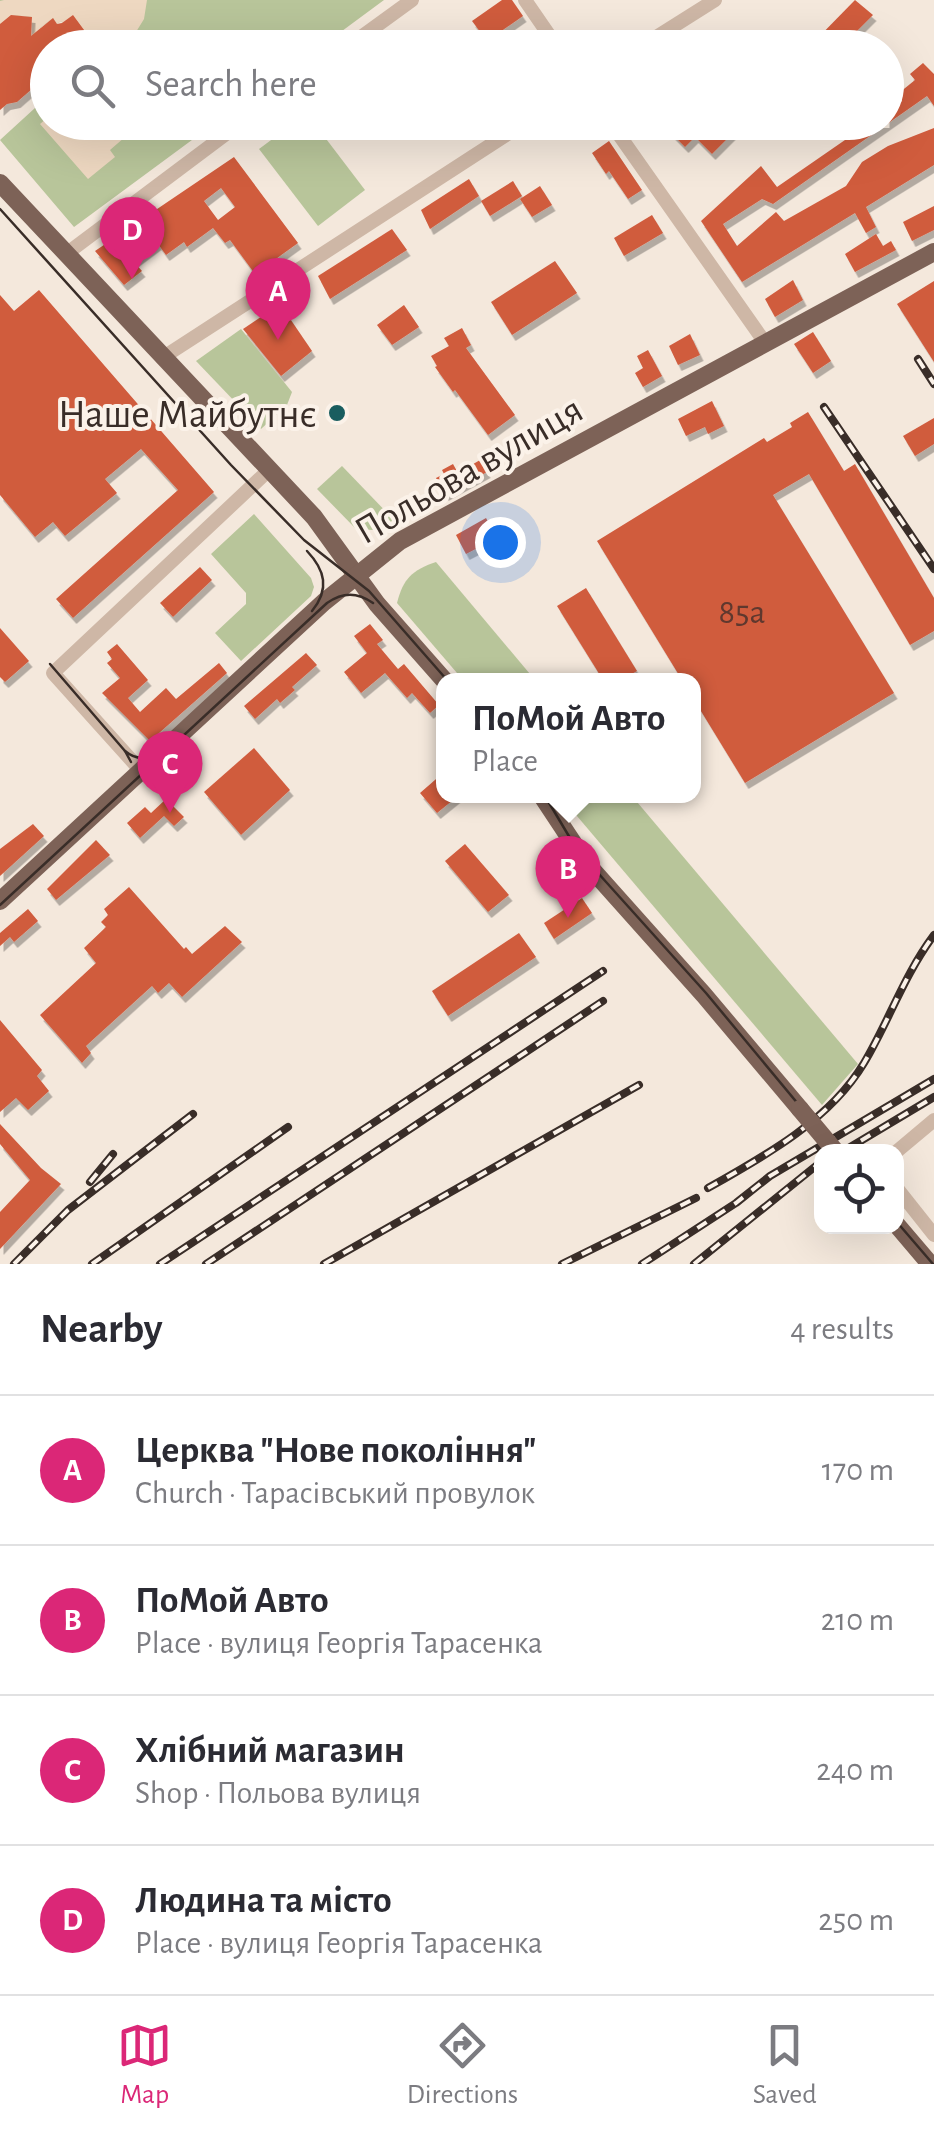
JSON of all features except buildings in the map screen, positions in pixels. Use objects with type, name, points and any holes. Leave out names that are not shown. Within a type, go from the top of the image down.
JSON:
[{"type":"main road","points":[[0,183],[332,537],[356,574],[438,673]]},
{"type":"main road","name":"Польова вулиця","points":[[0,901],[356,574],[400,542],[934,252]]},
{"type":"main road","points":[[547,803],[587,864],[829,1144]]},
{"type":"main road","points":[[904,1233],[930,1264]]},
{"type":"street","points":[[371,30],[412,0]]},
{"type":"street","points":[[525,0],[546,30]]},
{"type":"street","points":[[667,30],[715,0]]},
{"type":"street","points":[[66,254],[218,140]]},
{"type":"street","points":[[162,358],[498,140]]},
{"type":"street","points":[[623,140],[766,344]]},
{"type":"street","points":[[142,772],[52,673],[269,470]]},
{"type":"street","points":[[904,1145],[934,1120]]},
{"type":"street","points":[[904,1198],[934,1235]]},
{"type":"green space","points":[[0,0],[384,0],[343,30],[68,30],[53,18],[41,30],[36,30],[32,17],[11,15],[10,20],[0,24]]},
{"type":"green space","points":[[30,113],[30,140],[192,140],[74,227],[0,140]]},
{"type":"green space","points":[[271,140],[327,140],[365,190],[318,226],[259,149]]},
{"type":"green space","points":[[241,329],[292,392],[287,405],[261,429],[196,361]]},
{"type":"green space","points":[[342,466],[394,520],[373,530],[356,529],[317,489]]},
{"type":"green space","points":[[254,514],[311,578],[314,587],[311,596],[241,661],[215,633],[246,604],[246,593],[211,554]]},
{"type":"green space","points":[[436,562],[529,673],[457,673],[397,603],[410,576]]},
{"type":"green space","points":[[566,803],[638,803],[858,1064],[822,1105]]},
{"type":"shaded area","points":[[147,0],[144,19],[137,30],[68,30],[53,18],[41,30],[31,30],[32,17],[11,15],[10,20],[0,24],[0,1]]},
{"type":"shaded area","points":[[54,140],[122,140],[110,150],[115,157],[88,179]]},
{"type":"tram line","points":[[0,209],[231,465],[304,540],[369,591],[441,673]]},
{"type":"tram line","points":[[307,551],[323,580],[321,595],[312,611]]},
{"type":"tram line","points":[[0,905],[327,603],[350,595],[373,603]]},
{"type":"tram line","points":[[50,664],[131,762]]},
{"type":"tram line","points":[[125,751],[145,758],[164,747]]},
{"type":"tram line","points":[[549,803],[589,863],[706,993],[831,1144]]},
{"type":"tram line","points":[[904,1230],[933,1264]]},
{"type":"railway","points":[[918,359],[934,384]]},
{"type":"railway","points":[[824,407],[934,569]]},
{"type":"railway","points":[[708,1188],[795,1135],[850,1083],[934,935]]},
{"type":"railway","points":[[160,1264],[603,971]]},
{"type":"railway","points":[[206,1264],[603,1001]]},
{"type":"railway","points":[[642,1264],[770,1176],[934,1079]]},
{"type":"railway","points":[[324,1264],[639,1085]]},
{"type":"railway","points":[[855,1144],[934,1097]]},
{"type":"railway","points":[[14,1264],[68,1210],[193,1114]]},
{"type":"railway","points":[[92,1264],[288,1127]]},
{"type":"railway","points":[[90,1182],[113,1154]]},
{"type":"railway","points":[[694,1264],[814,1167]]},
{"type":"railway","points":[[562,1264],[696,1198]]},
{"type":"place","name":"Людина та місто","points":[[132,279]]},
{"type":"place","name":"Церква \"Нове покоління\"","points":[[278,340]]},
{"type":"place","name":"Наше Майбутнє","points":[[337,413]]},
{"type":"place","name":"Хлібний магазин","points":[[170,813]]},
{"type":"place","name":"ПоМой Авто","points":[[568,918]]}]
